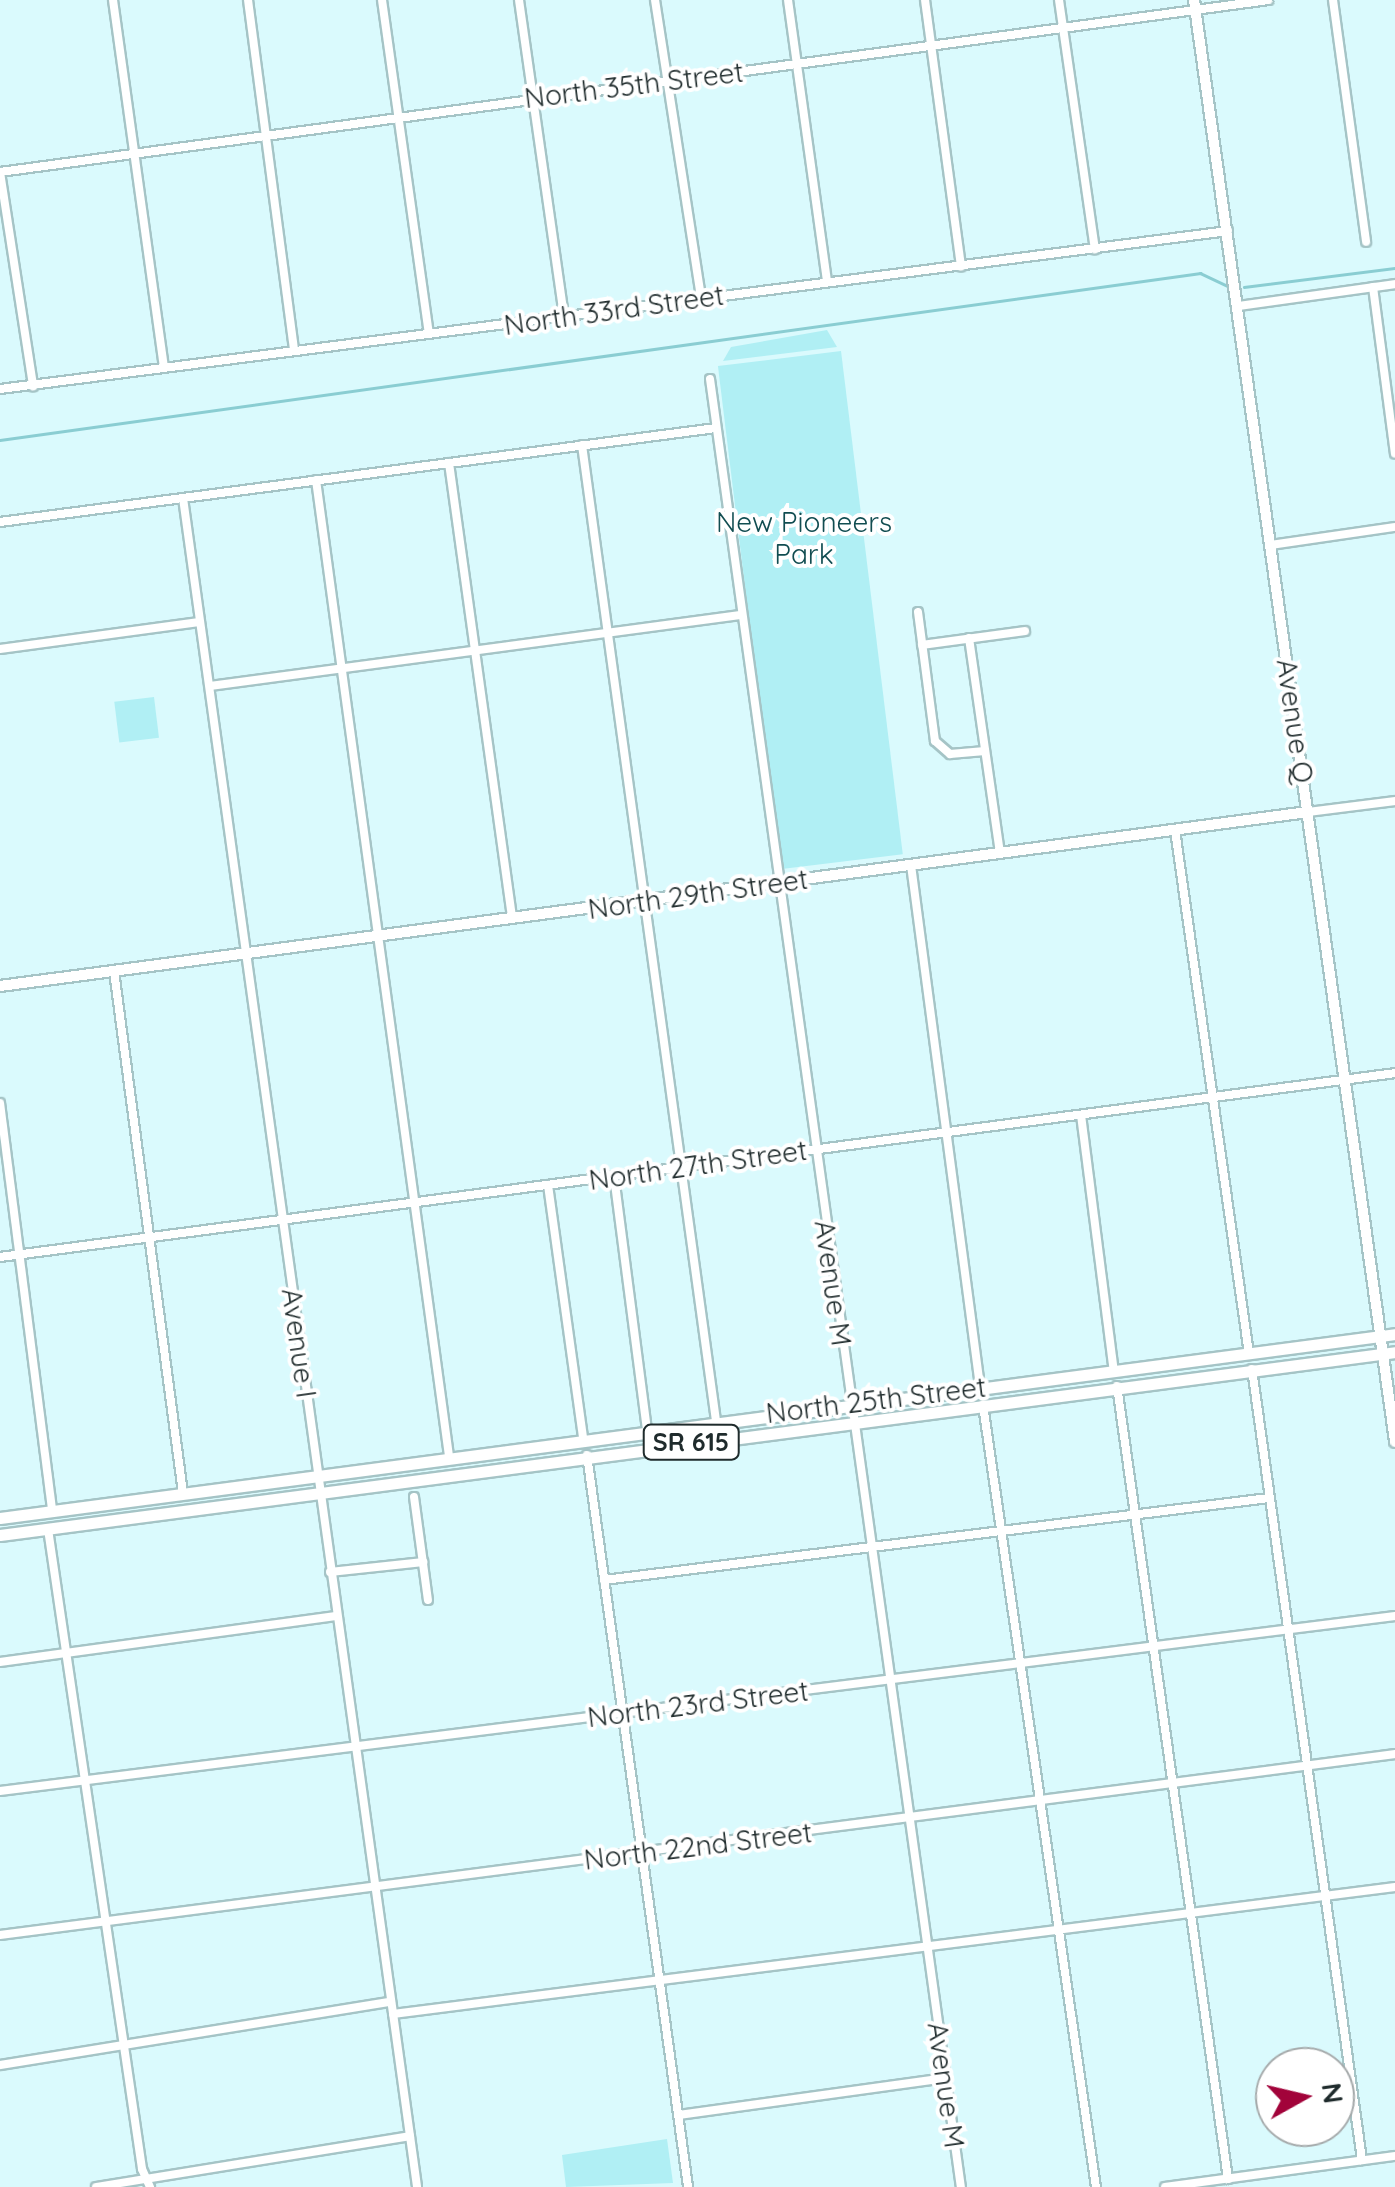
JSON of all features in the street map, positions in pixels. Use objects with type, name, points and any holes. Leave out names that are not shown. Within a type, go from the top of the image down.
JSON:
[{"type":"main road","name":"North 25th Street","points":[[0,1518],[583,1438],[1395,1334]]},
{"type":"main road","name":"North 25th Street","points":[[0,1535],[587,1455],[1389,1353]]},
{"type":"main road","points":[[1118,1386],[1131,1376],[1211,1366],[1223,1358]]},
{"type":"main road","points":[[587,1455],[602,1443],[683,1433],[695,1424]]},
{"type":"main road","points":[[48,1529],[62,1515],[156,1496]]},
{"type":"street","points":[[114,0],[164,367]]},
{"type":"street","points":[[248,0],[294,348]]},
{"type":"street","points":[[382,0],[429,333]]},
{"type":"street","points":[[519,0],[564,318]]},
{"type":"street","points":[[655,0],[701,298]]},
{"type":"street","points":[[788,0],[828,281]]},
{"type":"street","points":[[925,0],[961,268]]},
{"type":"street","points":[[1060,0],[1096,249]]},
{"type":"street","name":"North 35th Street","points":[[0,172],[533,97],[668,82],[1195,5],[1268,0]]},
{"type":"street","points":[[1333,0],[1366,242]]},
{"type":"street","name":"Avenue Q","points":[[1195,5],[1380,1336],[1389,1353],[1395,1442]]},
{"type":"street","points":[[0,172],[32,386]]},
{"type":"street","name":"North 33rd Street","points":[[0,389],[294,348],[564,318],[1228,231]]},
{"type":"street","points":[[1239,306],[1395,284]]},
{"type":"street","points":[[1373,287],[1395,454]]},
{"type":"street","name":"Avenue M","points":[[710,379],[814,1150],[961,2187]]},
{"type":"street","points":[[0,522],[716,428]]},
{"type":"street","points":[[582,445],[716,1421]]},
{"type":"street","points":[[450,463],[512,919]]},
{"type":"street","points":[[316,480],[449,1456]]},
{"type":"street","name":"Avenue I","points":[[183,498],[417,2187]]},
{"type":"street","points":[[1271,544],[1395,527]]},
{"type":"street","points":[[918,612],[936,741],[950,754],[986,751]]},
{"type":"street","points":[[210,686],[740,615]]},
{"type":"street","points":[[0,649],[198,622]]},
{"type":"street","points":[[922,644],[1025,631]]},
{"type":"street","points":[[970,638],[1000,853]]},
{"type":"street","name":"North 29th Street","points":[[0,986],[1395,801]]},
{"type":"street","points":[[1175,830],[1249,1354]]},
{"type":"street","points":[[910,865],[980,1386]]},
{"type":"street","points":[[114,971],[183,1493]]},
{"type":"street","name":"North 27th Street","points":[[0,1257],[1395,1073]]},
{"type":"street","points":[[0,1103],[52,1510]]},
{"type":"street","points":[[1080,1115],[1114,1371]]},
{"type":"street","points":[[614,1176],[647,1431]]},
{"type":"street","points":[[548,1185],[583,1438]]},
{"type":"street","points":[[1252,1369],[1362,2160]]},
{"type":"street","points":[[1118,1386],[1228,2179]]},
{"type":"street","points":[[983,1404],[1096,2187]]},
{"type":"street","points":[[587,1455],[688,2187]]},
{"type":"street","points":[[414,1497],[428,1600]]},
{"type":"street","points":[[604,1580],[1269,1498]]},
{"type":"street","points":[[48,1529],[148,2183]]},
{"type":"street","points":[[330,1572],[423,1562]]},
{"type":"street","points":[[0,1662],[336,1616]]},
{"type":"street","name":"North 23rd Street","points":[[0,1791],[1395,1616]]},
{"type":"street","name":"North 22nd Street","points":[[0,1935],[1395,1754]]},
{"type":"street","points":[[392,2014],[1060,1933],[1395,1887]]},
{"type":"street","points":[[0,2065],[391,2002]]},
{"type":"street","points":[[678,2116],[944,2078]]},
{"type":"street","points":[[96,2187],[148,2183],[410,2136]]},
{"type":"street","points":[[1165,2187],[1395,2156]]},
{"type":"green space","points":[[827,330],[837,347],[723,361],[731,347]]},
{"type":"green space","name":"New Pioneers Park","points":[[841,351],[903,854],[780,869],[718,366]]},
{"type":"green space","points":[[154,697],[159,738],[119,743],[114,702]]},
{"type":"green space","points":[[667,2139],[673,2183],[566,2187],[562,2155]]},
{"type":"waterway","points":[[1244,287],[1395,268]]},
{"type":"waterway","points":[[0,440],[1200,273],[1228,286]]}]
